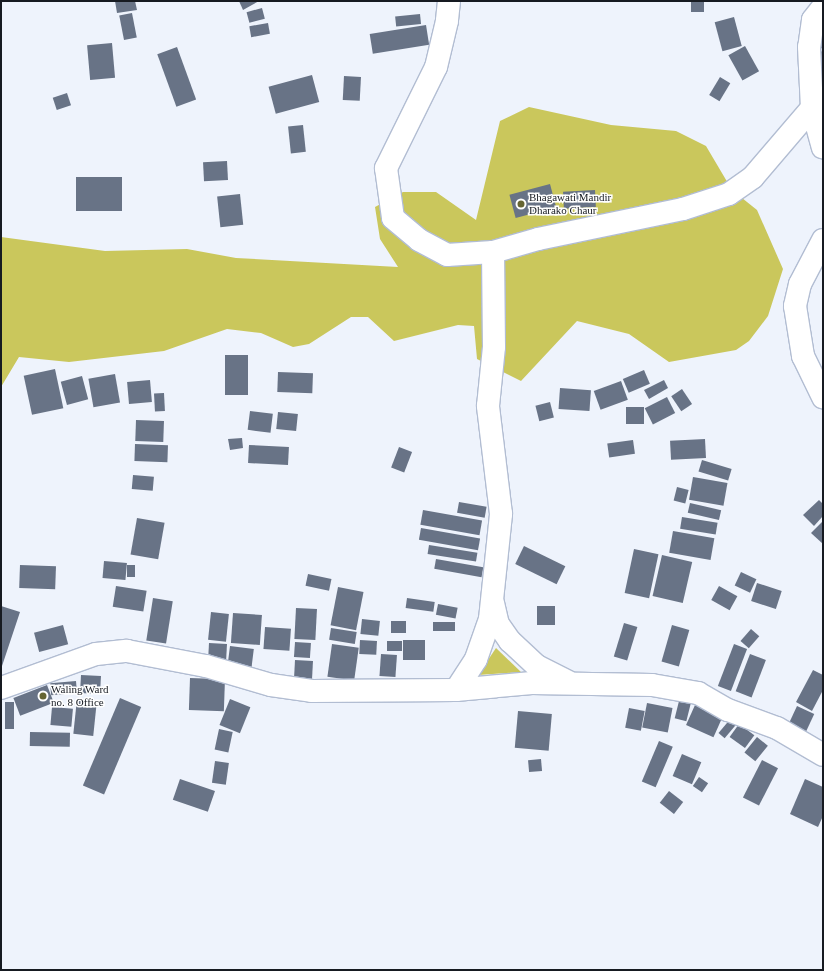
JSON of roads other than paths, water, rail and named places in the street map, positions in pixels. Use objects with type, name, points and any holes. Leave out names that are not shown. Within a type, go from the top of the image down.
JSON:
[{"type":"street","points":[[449,1],[447,21],[436,66],[386,168],[388,191],[393,218],[419,240],[447,255],[493,252],[538,239],[683,209],[729,194],[753,177],[812,108]]},
{"type":"street","points":[[823,7],[813,20],[809,46],[812,108],[823,148]]},
{"type":"street","points":[[823,240],[800,284],[795,306],[803,356],[823,397]]},
{"type":"street","points":[[456,690],[468,673],[482,645],[490,619],[501,514],[488,406],[494,347],[493,252]]},
{"type":"street","points":[[492,599],[498,624],[510,641],[536,666],[572,684]]},
{"type":"street","points":[[1,688],[96,654],[127,651],[206,666],[271,685],[312,691],[456,690],[532,683],[652,685],[698,693],[728,710],[777,728],[823,755]]},
{"type":"place","name":"Bhagawati Mandir Dharako Chaur","points":[[521,204]]},
{"type":"place","name":"Waling Ward no. 8 Office","points":[[43,696]]}]
